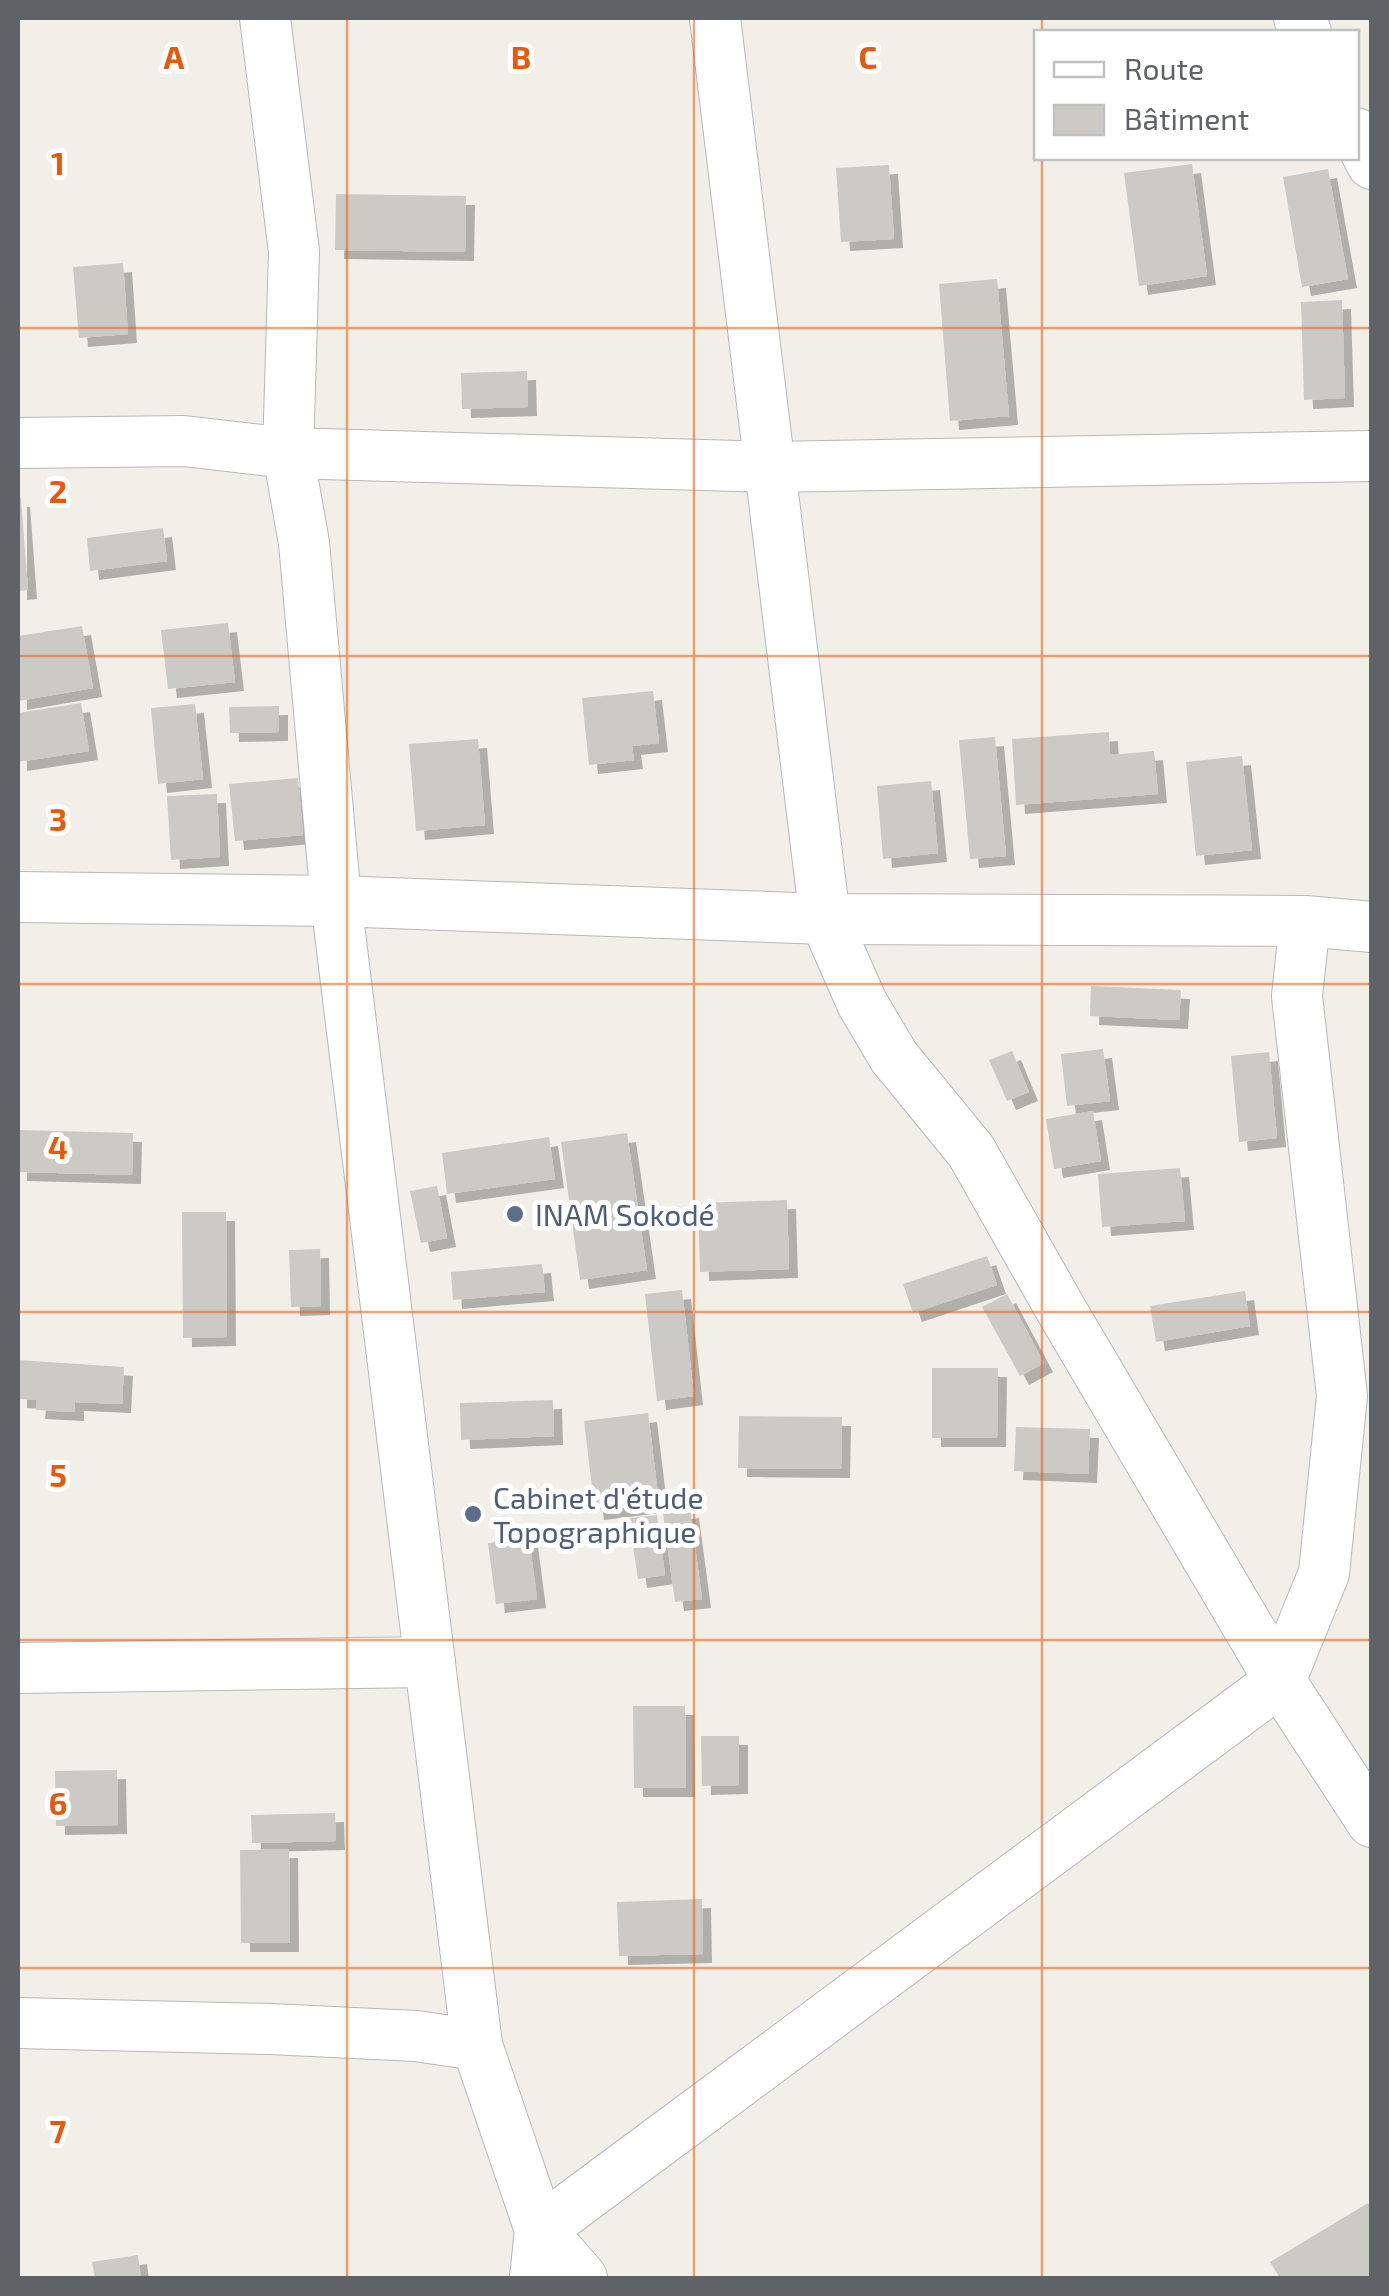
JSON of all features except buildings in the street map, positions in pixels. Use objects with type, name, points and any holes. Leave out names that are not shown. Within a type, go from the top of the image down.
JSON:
[{"type":"street","points":[[266,18],[294,252],[288,453],[304,543],[336,901],[477,2045],[538,2254],[582,2278]]},
{"type":"street","points":[[715,18],[826,918],[862,1003],[894,1057],[971,1151],[1280,1680],[1372,1822]]},
{"type":"street","points":[[1359,140],[1372,164]]},
{"type":"street","points":[[18,442],[184,441],[288,453],[770,467],[1372,456]]},
{"type":"street","points":[[18,897],[336,901],[826,918],[1306,922],[1372,927]]},
{"type":"street","points":[[538,2254],[1280,1680],[1324,1572],[1342,1396],[1297,996],[1306,922]]},
{"type":"street","points":[[18,1668],[430,1662]]},
{"type":"street","points":[[18,2023],[270,2029],[416,2036],[477,2045]]},
{"type":"place","name":"INAM Sokodé","points":[[515,1214]]},
{"type":"place","name":"Cabinet d'étude Topographique","points":[[473,1514]]}]
